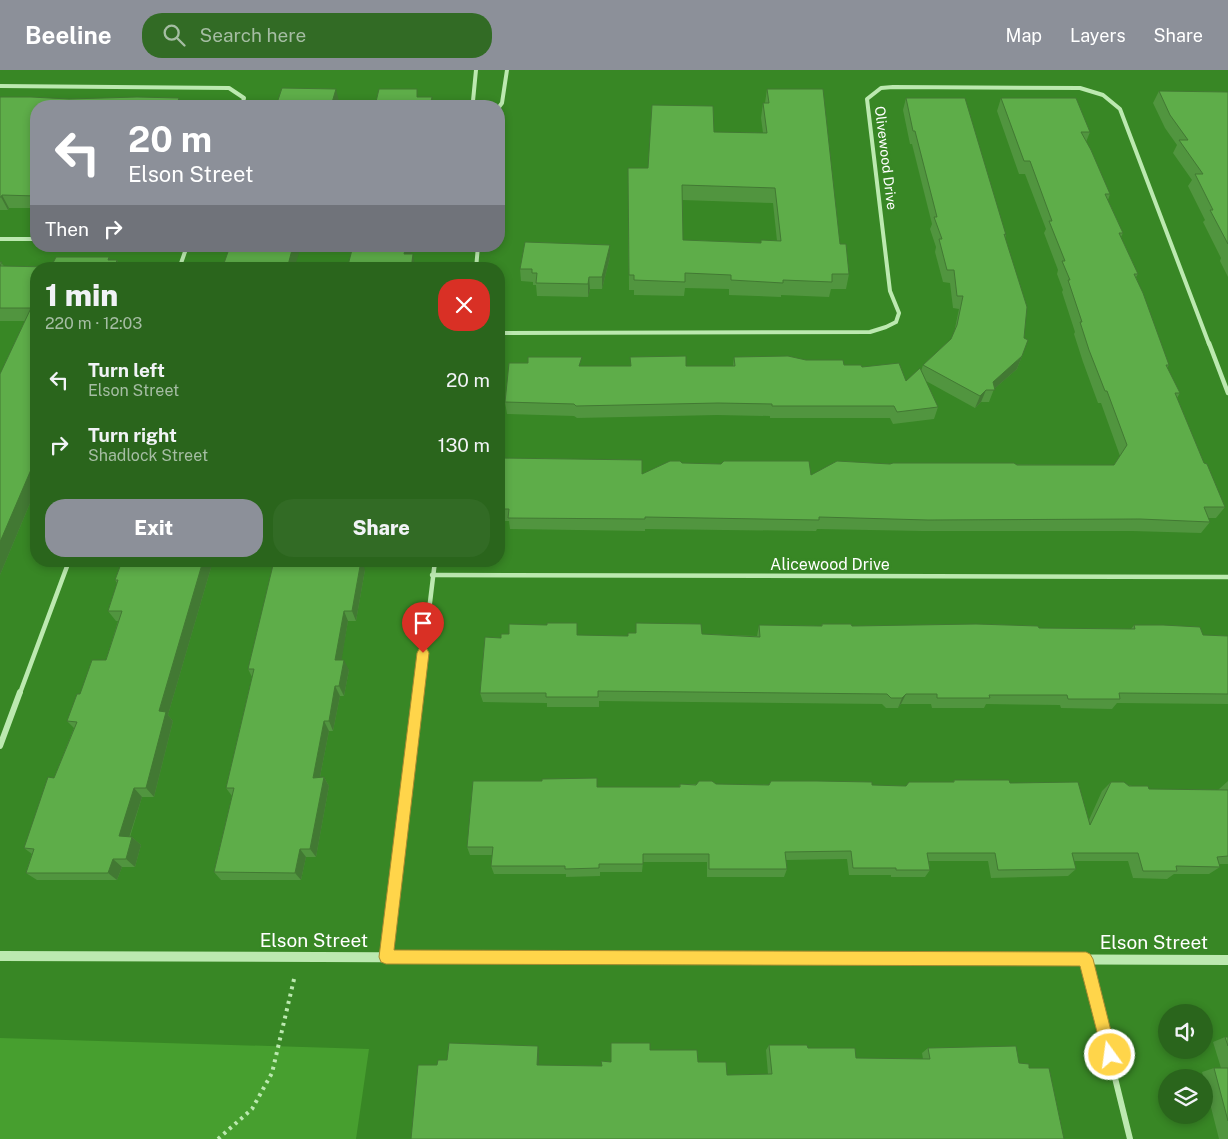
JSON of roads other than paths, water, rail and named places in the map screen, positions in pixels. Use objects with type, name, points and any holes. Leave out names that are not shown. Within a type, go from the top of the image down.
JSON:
[{"type":"street","points":[[473,100],[476,70]]},
{"type":"street","points":[[502,100],[507,70]]},
{"type":"street","points":[[0,86],[229,88],[244,98],[244,100]]},
{"type":"street","name":"Olivewood Drive","points":[[505,333],[870,332],[891,327],[896,321],[899,312],[890,291],[867,99],[881,88],[1080,88],[1103,95],[1120,109],[1228,393]]},
{"type":"street","points":[[0,239],[30,239]]},
{"type":"street","points":[[0,746],[67,567]]},
{"type":"street","points":[[386,957],[434,567]]},
{"type":"street","name":"Alicewood Drive","points":[[432,575],[1228,577]]},
{"type":"street","name":"Elson Street","points":[[0,956],[1228,960]]},
{"type":"street","points":[[1086,959],[1130,1139]]}]
